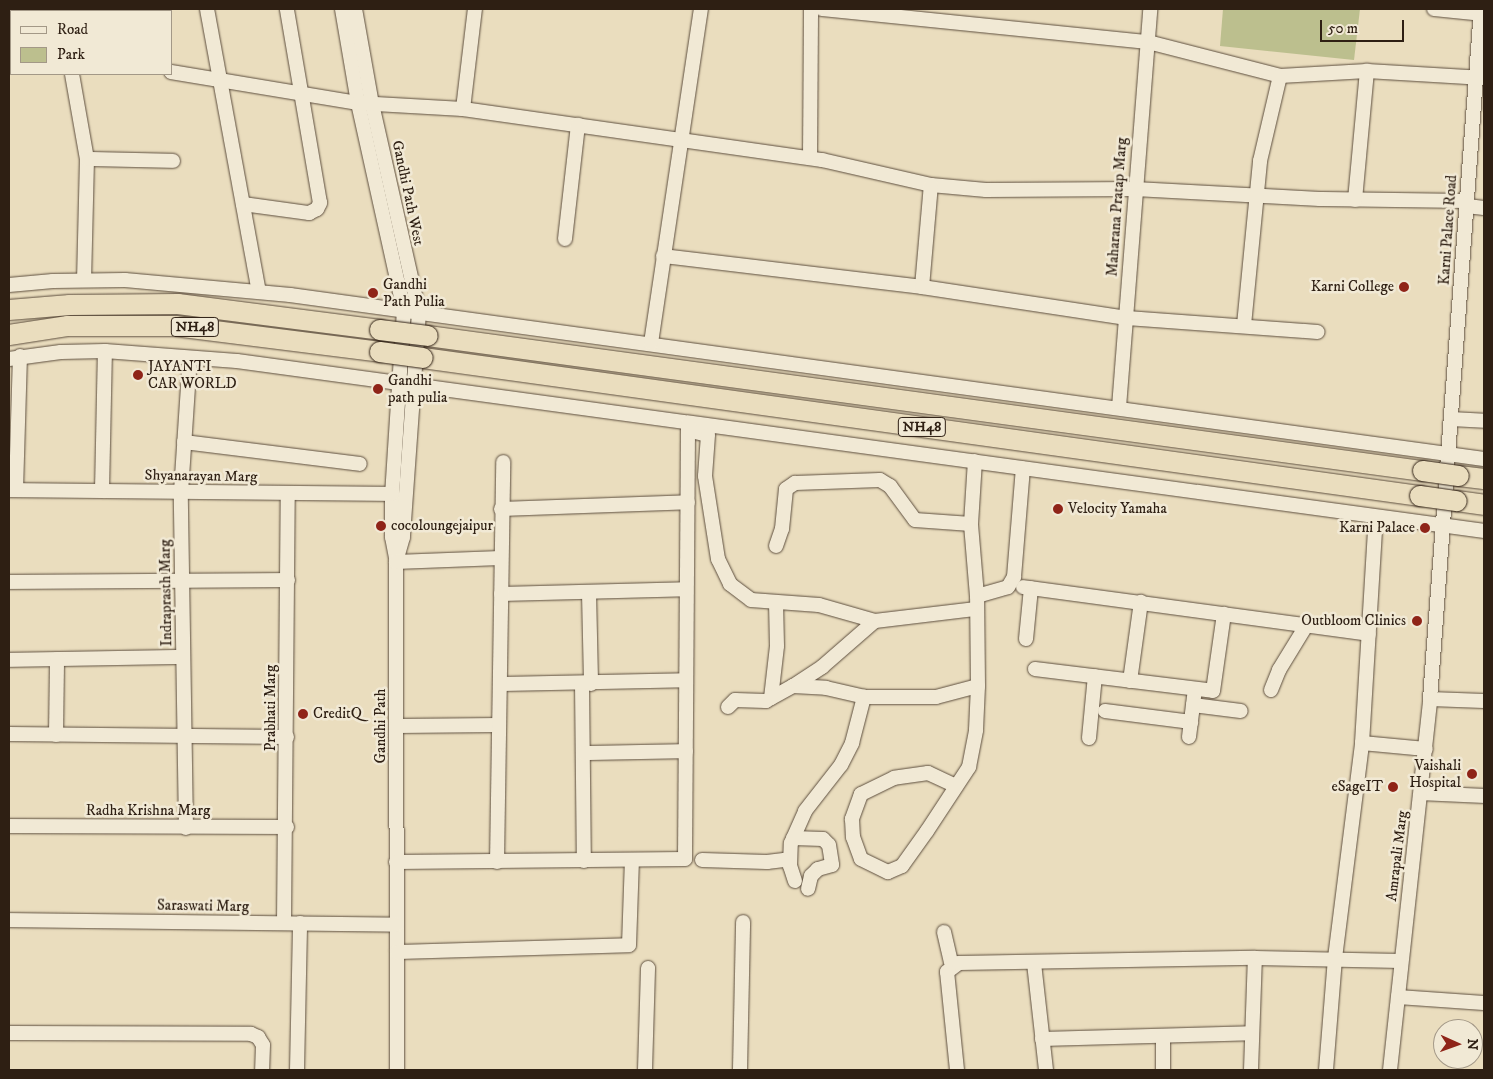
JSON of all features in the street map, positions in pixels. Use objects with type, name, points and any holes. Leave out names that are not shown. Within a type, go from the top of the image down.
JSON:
[{"type":"highway","name":"NH48","points":[[9,310],[70,305],[178,304],[1484,479]]},
{"type":"highway","name":"NH48","points":[[9,335],[68,326],[175,326],[380,352],[1484,505]]},
{"type":"street","points":[[207,9],[259,291]]},
{"type":"street","points":[[243,204],[309,212],[318,209],[320,203],[287,9]]},
{"type":"street","points":[[342,9],[352,66],[365,104],[404,310],[408,383],[392,494],[392,537],[396,562],[500,558]]},
{"type":"street","name":"Gandhi Path West","points":[[354,9],[365,104],[419,312],[408,383]]},
{"type":"street","points":[[463,109],[475,9]]},
{"type":"street","points":[[652,343],[663,256],[701,9]]},
{"type":"street","points":[[810,158],[811,9]]},
{"type":"street","points":[[822,9],[1148,42],[1280,76],[1367,71],[1480,78]]},
{"type":"street","name":"Maharana Pratap Marg","points":[[1119,407],[1150,9]]},
{"type":"street","points":[[1434,9],[1482,12]]},
{"type":"street","name":"Karni Palace Road","points":[[1444,526],[1467,204],[1480,78],[1482,12]]},
{"type":"street","points":[[1355,200],[1367,71]]},
{"type":"street","points":[[172,72],[221,82],[365,104],[463,109],[810,158],[931,185],[986,190],[1135,189],[1256,194],[1467,204],[1484,208]]},
{"type":"street","points":[[72,75],[88,159],[84,280]]},
{"type":"street","points":[[1244,325],[1256,194],[1280,76]]},
{"type":"street","points":[[565,239],[578,125]]},
{"type":"street","points":[[88,159],[173,161]]},
{"type":"street","points":[[922,286],[931,185]]},
{"type":"street","points":[[663,256],[922,286],[1126,318],[1244,325],[1317,332]]},
{"type":"street","points":[[9,285],[84,280],[259,291],[1119,407],[1484,459]]},
{"type":"street","points":[[102,491],[105,351]]},
{"type":"street","points":[[12,490],[15,358],[105,351],[190,358],[408,383],[688,427],[975,461],[1484,531]]},
{"type":"street","name":"Indraprasth Marg","points":[[186,828],[182,492],[190,358]]},
{"type":"street","name":"Gandhi Path","points":[[397,1070],[396,562],[403,537],[408,383]]},
{"type":"street","points":[[1451,419],[1484,421]]},
{"type":"street","points":[[396,862],[685,859],[688,427]]},
{"type":"street","points":[[688,427],[708,434],[707,491],[718,559],[730,584],[750,600],[819,605],[875,621],[977,602],[1008,587],[1014,577],[1023,468]]},
{"type":"street","points":[[184,442],[360,464]]},
{"type":"street","points":[[956,786],[928,773],[894,778],[861,794],[852,819],[853,837],[861,859],[888,872],[902,866],[956,786],[968,767],[973,752],[978,686],[977,602],[971,524],[975,461]]},
{"type":"street","points":[[497,862],[499,725],[502,684],[500,558],[503,462]]},
{"type":"street","points":[[776,546],[782,529],[786,489],[795,483],[880,480],[890,486],[915,520],[971,524]]},
{"type":"street","name":"Shyanarayan Marg","points":[[12,490],[392,494]]},
{"type":"street","name":"Prabhati Marg","points":[[284,923],[287,827],[288,494]]},
{"type":"street","points":[[501,509],[688,502]]},
{"type":"street","points":[[1326,1070],[1335,958],[1362,743],[1376,517]]},
{"type":"street","name":"Amrapali Marg","points":[[1390,1070],[1426,749],[1444,526]]},
{"type":"street","points":[[9,582],[288,580]]},
{"type":"street","points":[[1026,639],[1027,587],[1369,634]]},
{"type":"street","points":[[501,594],[686,589]]},
{"type":"street","points":[[584,861],[583,753],[589,593]]},
{"type":"street","points":[[1130,681],[1141,602]]},
{"type":"street","points":[[772,698],[777,646],[776,603]]},
{"type":"street","points":[[1035,669],[1213,691],[1224,614]]},
{"type":"street","points":[[728,707],[735,700],[766,701],[793,686],[822,667],[875,621]]},
{"type":"street","points":[[1271,690],[1279,670],[1306,626]]},
{"type":"street","points":[[9,660],[183,657]]},
{"type":"street","points":[[56,735],[57,659]]},
{"type":"street","points":[[1089,738],[1095,676]]},
{"type":"street","points":[[502,684],[586,684],[686,680]]},
{"type":"street","points":[[793,686],[826,688],[864,697],[936,698],[978,686]]},
{"type":"street","points":[[1188,737],[1195,689]]},
{"type":"street","points":[[795,881],[790,859],[793,838],[805,811],[841,765],[852,743],[864,697]]},
{"type":"street","points":[[1430,699],[1484,701]]},
{"type":"street","points":[[1193,705],[1241,711]]},
{"type":"street","points":[[1105,712],[1190,722]]},
{"type":"street","points":[[397,726],[499,725]]},
{"type":"street","points":[[9,734],[287,737]]},
{"type":"street","points":[[1362,743],[1426,749]]},
{"type":"street","points":[[583,753],[686,751]]},
{"type":"street","points":[[1421,793],[1484,796]]},
{"type":"street","name":"Radha Krishna Marg","points":[[9,826],[287,827]]},
{"type":"street","points":[[793,838],[823,838],[830,845],[832,865],[818,869],[810,876],[808,889]]},
{"type":"street","points":[[702,860],[767,862],[790,859]]},
{"type":"street","points":[[397,952],[629,945],[632,860]]},
{"type":"street","name":"Saraswati Marg","points":[[9,920],[397,925]]},
{"type":"street","points":[[740,1070],[743,922]]},
{"type":"street","points":[[297,1070],[300,923]]},
{"type":"street","points":[[944,932],[952,966]]},
{"type":"street","points":[[1251,1070],[1255,958]]},
{"type":"street","points":[[957,1070],[947,972],[952,966],[959,964],[1255,958],[1335,958],[1401,961]]},
{"type":"street","points":[[1034,963],[1046,1070]]},
{"type":"street","points":[[645,1070],[648,968]]},
{"type":"street","points":[[1398,997],[1484,1003]]},
{"type":"street","points":[[9,1033],[251,1034],[258,1037],[263,1045],[262,1070]]},
{"type":"street","points":[[1042,1038],[1251,1033]]},
{"type":"street","points":[[1163,1036],[1163,1070]]},
{"type":"green space","points":[[1223,9],[1360,9],[1354,60],[1220,46]]},
{"type":"place","name":"Karni College","points":[[1404,287]]},
{"type":"place","name":"Gandhi Path Pulia","points":[[373,293]]},
{"type":"place","name":"JAYANTI CAR WORLD","points":[[138,375]]},
{"type":"place","name":"Gandhi path pulia","points":[[378,389]]},
{"type":"place","name":"Velocity Yamaha","points":[[1058,509]]},
{"type":"place","name":"cocoloungejaipur","points":[[381,526]]},
{"type":"place","name":"Karni Palace","points":[[1425,528]]},
{"type":"place","name":"Outbloom Clinics","points":[[1417,621]]},
{"type":"place","name":"CreditQ","points":[[303,714]]},
{"type":"place","name":"Vaishali Hospital","points":[[1472,774]]},
{"type":"place","name":"eSageIT","points":[[1393,787]]}]
